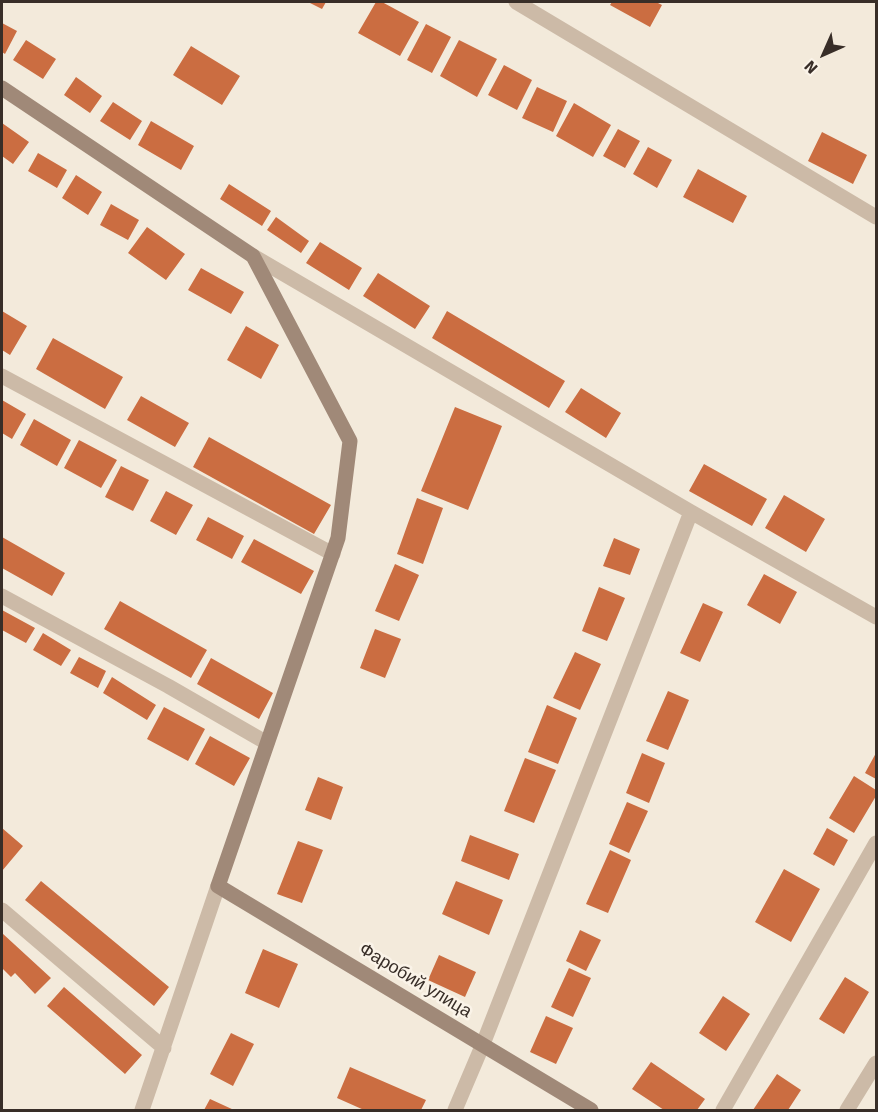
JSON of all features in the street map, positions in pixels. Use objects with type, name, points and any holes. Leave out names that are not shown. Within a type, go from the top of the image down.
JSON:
[{"type":"street","points":[[516,2],[876,217]]},
{"type":"street","points":[[2,88],[253,256],[691,512],[876,617]]},
{"type":"street","points":[[142,1110],[338,538],[350,441],[253,256]]},
{"type":"street","points":[[2,376],[333,554]]},
{"type":"street","points":[[454,1110],[483,1044],[691,512]]},
{"type":"street","points":[[2,596],[168,686],[267,743]]},
{"type":"street","points":[[723,1110],[876,843]]},
{"type":"street","name":"Фаробий улица","points":[[218,886],[591,1110]]},
{"type":"street","points":[[2,910],[164,1048]]},
{"type":"street","points":[[847,1110],[876,1063]]},
{"type":"building","points":[[308,2],[326,2],[322,9]]},
{"type":"building","points":[[376,2],[382,2],[419,22],[400,56],[358,33]]},
{"type":"building","points":[[612,2],[656,2],[662,5],[650,27],[610,5]]},
{"type":"building","points":[[2,23],[17,31],[5,54],[2,52]]},
{"type":"building","points":[[426,24],[451,37],[432,73],[407,60]]},
{"type":"building","points":[[26,40],[56,59],[43,79],[13,60]]},
{"type":"building","points":[[459,40],[497,59],[477,97],[440,76]]},
{"type":"building","points":[[191,46],[240,76],[222,105],[173,75]]},
{"type":"building","points":[[504,65],[532,80],[517,110],[488,95]]},
{"type":"building","points":[[76,77],[102,96],[90,113],[64,95]]},
{"type":"building","points":[[537,87],[567,101],[553,132],[522,118]]},
{"type":"building","points":[[113,102],[142,121],[130,140],[100,121]]},
{"type":"building","points":[[574,103],[611,125],[593,157],[556,136]]},
{"type":"building","points":[[151,121],[194,146],[181,170],[138,145]]},
{"type":"building","points":[[2,123],[29,142],[13,164],[2,156]]},
{"type":"building","points":[[618,129],[640,141],[625,168],[603,156]]},
{"type":"building","points":[[822,132],[867,155],[853,184],[808,161]]},
{"type":"building","points":[[648,147],[672,160],[657,188],[633,174]]},
{"type":"building","points":[[38,153],[67,170],[57,188],[28,171]]},
{"type":"building","points":[[698,169],[747,196],[733,223],[683,197]]},
{"type":"building","points":[[76,175],[102,192],[88,215],[62,198]]},
{"type":"building","points":[[229,184],[271,211],[262,226],[220,199]]},
{"type":"building","points":[[111,204],[139,220],[128,240],[100,225]]},
{"type":"building","points":[[276,217],[309,241],[301,253],[267,230]]},
{"type":"building","points":[[147,227],[185,254],[166,280],[128,253]]},
{"type":"building","points":[[320,242],[362,268],[349,290],[306,263]]},
{"type":"building","points":[[201,268],[244,292],[231,314],[188,290]]},
{"type":"building","points":[[378,273],[430,306],[415,329],[363,296]]},
{"type":"building","points":[[2,311],[27,326],[10,355],[2,350]]},
{"type":"building","points":[[447,311],[565,381],[549,408],[432,338]]},
{"type":"building","points":[[246,326],[279,345],[261,379],[227,360]]},
{"type":"building","points":[[53,338],[123,377],[105,409],[36,369]]},
{"type":"building","points":[[581,388],[621,413],[606,438],[565,412]]},
{"type":"building","points":[[141,396],[189,423],[175,447],[127,420]]},
{"type":"building","points":[[2,400],[26,414],[12,439],[2,433]]},
{"type":"building","points":[[455,407],[502,426],[468,510],[421,491]]},
{"type":"building","points":[[34,419],[71,440],[57,466],[20,445]]},
{"type":"building","points":[[209,437],[331,505],[314,534],[193,467]]},
{"type":"building","points":[[79,440],[117,460],[101,488],[64,468]]},
{"type":"building","points":[[704,464],[767,499],[752,526],[689,491]]},
{"type":"building","points":[[121,466],[149,480],[133,511],[105,497]]},
{"type":"building","points":[[166,491],[193,505],[176,535],[150,521]]},
{"type":"building","points":[[784,495],[825,519],[806,552],[765,528]]},
{"type":"building","points":[[417,498],[443,508],[423,564],[397,554]]},
{"type":"building","points":[[208,517],[244,536],[232,559],[196,540]]},
{"type":"building","points":[[2,537],[65,573],[52,596],[2,568]]},
{"type":"building","points":[[614,538],[640,549],[630,575],[603,566]]},
{"type":"building","points":[[254,539],[314,571],[301,594],[241,562]]},
{"type":"building","points":[[395,564],[419,575],[399,621],[375,611]]},
{"type":"building","points":[[764,574],[797,592],[780,624],[747,605]]},
{"type":"building","points":[[599,587],[625,598],[607,641],[582,631]]},
{"type":"building","points":[[120,601],[207,650],[191,678],[104,629]]},
{"type":"building","points":[[703,603],[723,612],[700,662],[680,653]]},
{"type":"building","points":[[2,610],[35,628],[26,643],[2,630]]},
{"type":"building","points":[[375,629],[401,639],[385,678],[360,668]]},
{"type":"building","points":[[43,633],[71,650],[61,666],[33,650]]},
{"type":"building","points":[[575,652],[601,664],[580,710],[553,698]]},
{"type":"building","points":[[79,657],[106,671],[98,688],[70,673]]},
{"type":"building","points":[[211,658],[273,693],[259,719],[197,684]]},
{"type":"building","points":[[112,677],[156,705],[147,720],[103,693]]},
{"type":"building","points":[[668,691],[689,700],[668,750],[646,741]]},
{"type":"building","points":[[547,705],[577,718],[558,764],[528,752]]},
{"type":"building","points":[[164,707],[205,729],[188,761],[147,739]]},
{"type":"building","points":[[210,736],[250,758],[234,786],[195,764]]},
{"type":"building","points":[[642,753],[665,763],[649,803],[626,793]]},
{"type":"building","points":[[876,753],[876,779],[865,773]]},
{"type":"building","points":[[525,758],[556,770],[534,823],[504,811]]},
{"type":"building","points":[[854,776],[876,790],[876,796],[854,833],[829,818]]},
{"type":"building","points":[[318,777],[343,787],[331,820],[305,810]]},
{"type":"building","points":[[627,802],[648,811],[629,853],[609,844]]},
{"type":"building","points":[[2,828],[23,846],[2,871]]},
{"type":"building","points":[[827,828],[848,840],[834,866],[813,854]]},
{"type":"building","points":[[470,835],[519,854],[509,880],[461,861]]},
{"type":"building","points":[[298,841],[323,850],[302,903],[277,894]]},
{"type":"building","points":[[610,850],[631,860],[608,913],[586,904]]},
{"type":"building","points":[[784,869],[820,889],[791,942],[755,922]]},
{"type":"building","points":[[41,881],[169,987],[154,1006],[25,900]]},
{"type":"building","points":[[456,881],[503,900],[489,935],[442,914]]},
{"type":"building","points":[[580,930],[601,940],[586,971],[566,961]]},
{"type":"building","points":[[2,933],[51,978],[35,994],[15,973],[11,977],[2,968]]},
{"type":"building","points":[[263,949],[298,964],[279,1008],[245,993]]},
{"type":"building","points":[[439,955],[476,972],[465,997],[428,980]]},
{"type":"building","points":[[569,968],[591,978],[573,1017],[551,1007]]},
{"type":"building","points":[[845,977],[869,992],[844,1034],[819,1019]]},
{"type":"building","points":[[64,987],[142,1055],[125,1074],[47,1006]]},
{"type":"building","points":[[723,996],[750,1014],[726,1051],[699,1033]]},
{"type":"building","points":[[546,1016],[573,1028],[556,1064],[530,1052]]},
{"type":"building","points":[[231,1033],[254,1044],[233,1086],[210,1074]]},
{"type":"building","points":[[651,1062],[705,1099],[697,1110],[664,1110],[632,1089]]},
{"type":"building","points":[[350,1067],[426,1100],[421,1110],[364,1110],[337,1098]]},
{"type":"building","points":[[777,1074],[801,1090],[788,1110],[753,1110]]},
{"type":"building","points":[[210,1099],[234,1110],[204,1110]]}]
